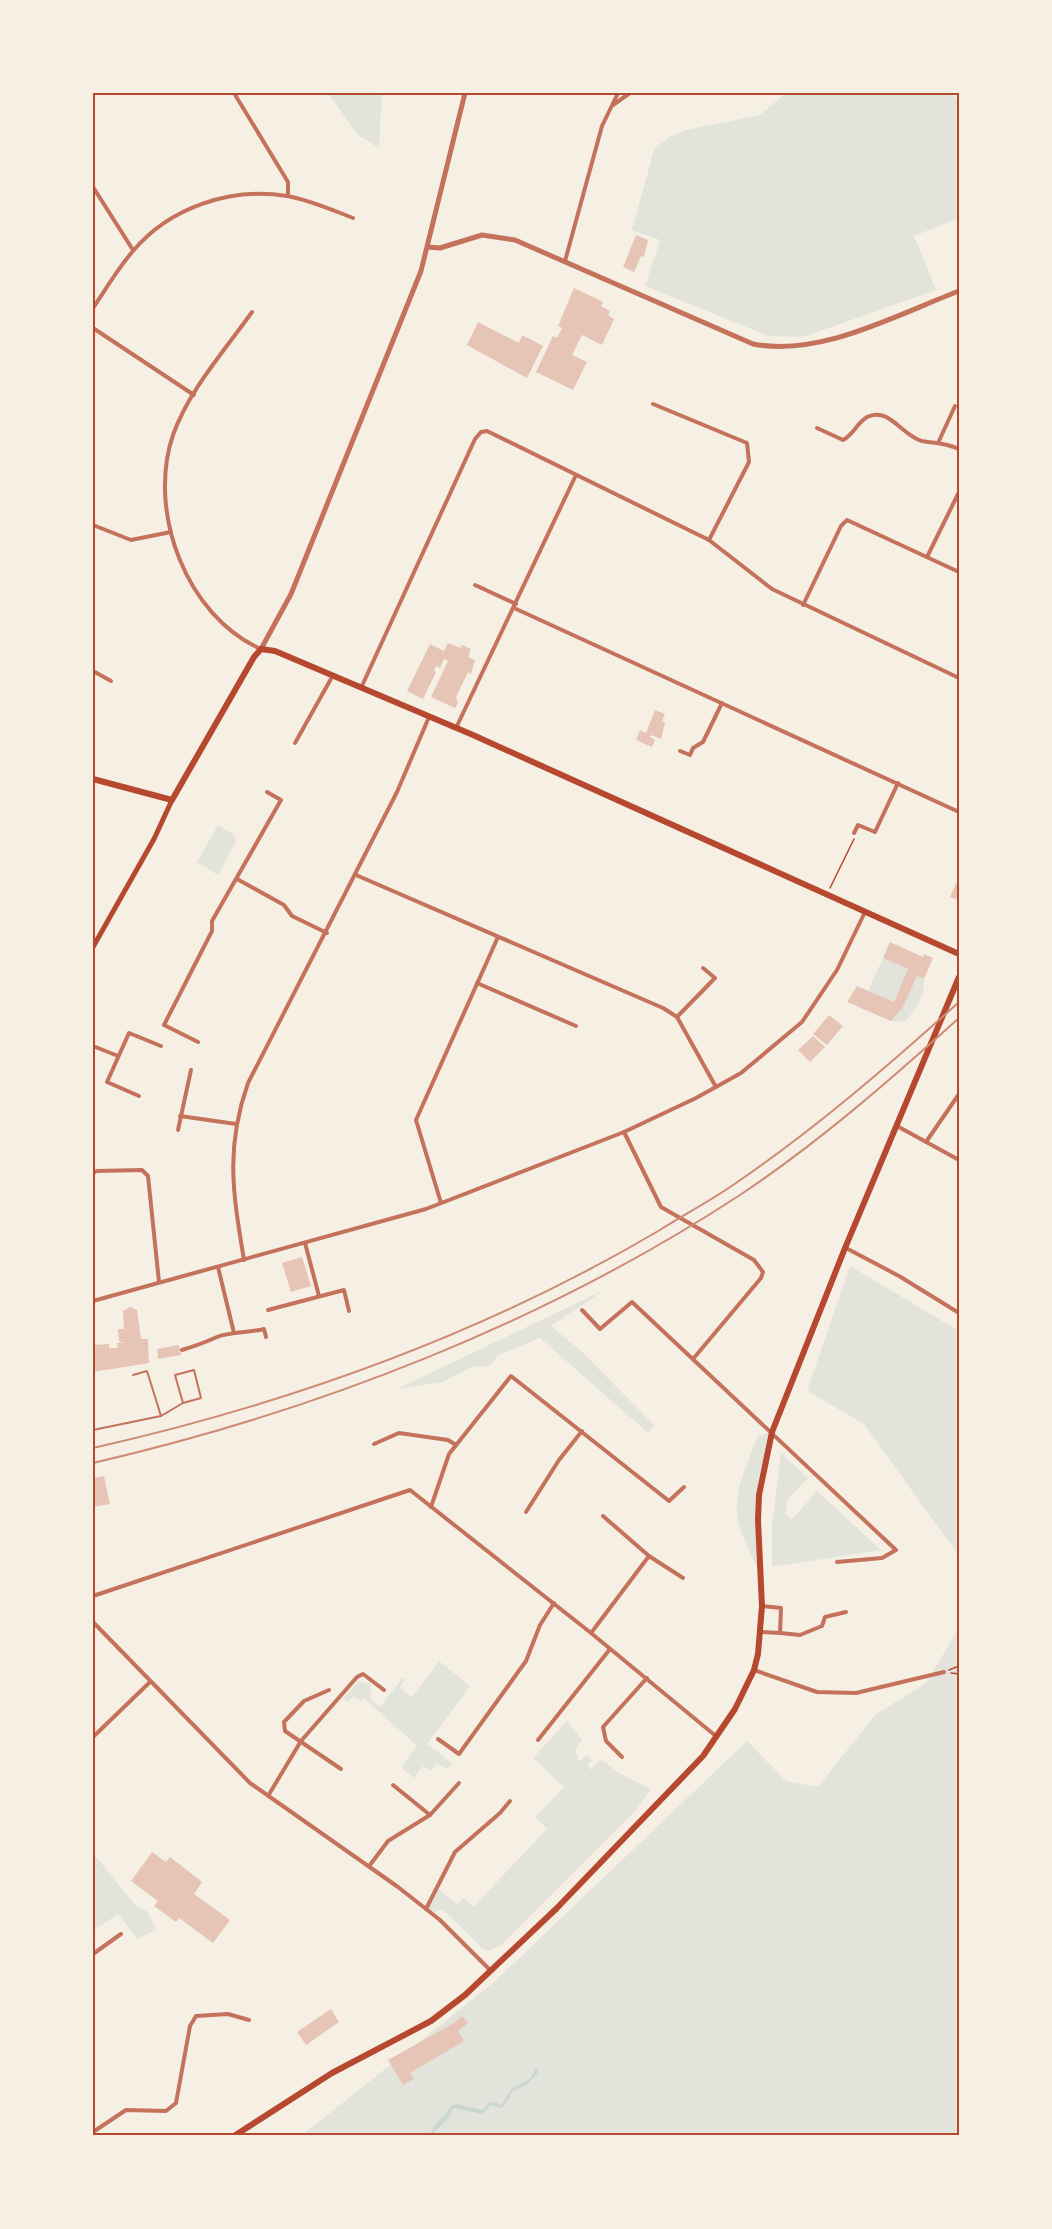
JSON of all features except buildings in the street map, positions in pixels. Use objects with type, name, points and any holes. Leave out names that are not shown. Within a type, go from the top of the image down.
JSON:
[{"type":"main road","points":[[93,947],[154,839],[172,800],[261,649],[275,651],[456,728],[959,954]]},
{"type":"main road","points":[[93,779],[172,800]]},
{"type":"main road","points":[[234,2136],[332,2073],[431,2020],[491,1971],[556,1909],[717,1738],[735,1709],[754,1670],[761,1632],[759,1503],[763,1469],[772,1432],[845,1248],[959,977]]},
{"type":"street","points":[[234,93],[288,182],[288,196]]},
{"type":"street","points":[[252,312],[194,395],[174,434],[167,462],[166,498],[171,532],[181,561],[202,599],[222,621],[261,649],[291,594],[429,247],[465,93]]},
{"type":"street","points":[[565,261],[602,126],[618,93]]},
{"type":"street","points":[[612,105],[630,93]]},
{"type":"street","points":[[93,187],[133,250]]},
{"type":"street","points":[[93,308],[133,250],[165,222],[205,202],[245,194],[288,196],[353,218]]},
{"type":"street","points":[[429,247],[440,248],[467,238],[496,236],[515,240],[753,344],[780,348],[822,343],[959,291]]},
{"type":"street","points":[[93,328],[194,395]]},
{"type":"street","points":[[653,404],[747,443],[749,462],[709,540]]},
{"type":"street","points":[[939,441],[955,405]]},
{"type":"street","points":[[817,429],[843,440],[868,417],[880,416],[892,420],[921,441],[939,441],[959,449]]},
{"type":"street","points":[[360,689],[481,432],[487,431],[709,540],[757,579],[803,605],[959,678]]},
{"type":"street","points":[[456,728],[576,475]]},
{"type":"street","points":[[927,557],[959,492]]},
{"type":"street","points":[[803,605],[841,526],[847,520],[959,572]]},
{"type":"street","points":[[93,525],[131,540],[171,532]]},
{"type":"street","points":[[475,585],[515,606],[959,812]]},
{"type":"street","points":[[93,671],[111,681]]},
{"type":"street","points":[[295,743],[332,677]]},
{"type":"street","points":[[680,751],[690,755],[693,748],[703,742],[722,702]]},
{"type":"street","points":[[244,1260],[232,1183],[236,1124],[248,1083],[356,875],[397,792],[429,717]]},
{"type":"street","points":[[854,833],[858,825],[875,832],[898,783]]},
{"type":"street","points":[[198,1042],[164,1025],[212,932],[212,921],[282,800],[267,792]]},
{"type":"street","points":[[356,875],[663,1008],[677,1017],[716,1087]]},
{"type":"street","points":[[237,879],[284,905],[292,916],[327,933]]},
{"type":"street","points":[[93,1301],[218,1268],[441,1203],[624,1132],[716,1087],[741,1073],[771,1050],[806,1016],[837,970],[865,912]]},
{"type":"street","points":[[441,1203],[416,1120],[498,937]]},
{"type":"street","points":[[677,1017],[715,978],[703,968]]},
{"type":"street","points":[[477,983],[576,1026]]},
{"type":"street","points":[[139,1096],[107,1082],[118,1056],[129,1033],[161,1046]]},
{"type":"street","points":[[93,1046],[118,1056]]},
{"type":"street","points":[[178,1130],[191,1070]]},
{"type":"street","points":[[926,1142],[959,1094]]},
{"type":"street","points":[[180,1116],[236,1124]]},
{"type":"street","points":[[897,1126],[959,1160]]},
{"type":"street","points":[[624,1132],[661,1207],[754,1260],[763,1272],[762,1278],[693,1359]]},
{"type":"street","points":[[93,1173],[142,1170],[148,1176],[159,1282]]},
{"type":"street","points":[[305,1243],[319,1296]]},
{"type":"street","points":[[845,1248],[899,1276],[959,1313]]},
{"type":"street","points":[[218,1268],[234,1333]]},
{"type":"street","points":[[268,1310],[344,1290],[349,1311]]},
{"type":"street","points":[[582,1310],[600,1329],[632,1302],[896,1550],[882,1557],[837,1562]]},
{"type":"street","points":[[182,1350],[234,1333],[264,1329],[266,1337]]},
{"type":"street","points":[[431,1507],[448,1454],[511,1376],[669,1501],[684,1487]]},
{"type":"street","points":[[526,1512],[559,1460],[582,1431]]},
{"type":"street","points":[[374,1444],[399,1433],[448,1440],[456,1445]]},
{"type":"street","points":[[93,1596],[410,1490],[554,1603],[717,1738]]},
{"type":"street","points":[[603,1516],[650,1556],[683,1578]]},
{"type":"street","points":[[591,1633],[650,1556]]},
{"type":"street","points":[[438,1739],[459,1754],[526,1661],[540,1625],[554,1603]]},
{"type":"street","points":[[762,1606],[781,1608],[780,1634]]},
{"type":"street","points":[[761,1632],[800,1635],[822,1626],[825,1617],[846,1612]]},
{"type":"street","points":[[93,1622],[245,1778],[370,1865],[426,1909],[491,1971]]},
{"type":"street","points":[[538,1740],[610,1649]]},
{"type":"street","points":[[754,1670],[817,1692],[856,1693],[944,1672]]},
{"type":"street","points":[[268,1796],[301,1742],[357,1677],[363,1674],[384,1690]]},
{"type":"street","points":[[622,1757],[606,1741],[603,1727],[646,1678]]},
{"type":"street","points":[[93,1737],[150,1682]]},
{"type":"street","points":[[329,1690],[304,1701],[284,1722],[285,1731],[341,1769]]},
{"type":"street","points":[[370,1865],[388,1841],[430,1815],[459,1783]]},
{"type":"street","points":[[393,1785],[430,1815]]},
{"type":"street","points":[[426,1909],[455,1852],[500,1814],[510,1801]]},
{"type":"street","points":[[93,1954],[121,1934]]},
{"type":"street","points":[[93,2132],[126,2110],[166,2111],[176,2103],[190,2026],[196,2016],[228,2014],[249,2020]]},
{"type":"lane","points":[[93,1430],[161,1416],[183,1403],[201,1398],[194,1370],[175,1375],[183,1403]]},
{"type":"lane","points":[[133,1375],[147,1371],[161,1416]]},
{"type":"path","points":[[827,894],[855,838]]},
{"type":"path","points":[[944,1672],[959,1666]]},
{"type":"path","points":[[944,1672],[959,1674]]},
{"type":"shaded area","points":[[328,93],[382,93],[379,148],[358,135]]},
{"type":"shaded area","points":[[786,93],[952,93],[959,101],[959,218],[914,236],[936,290],[803,337],[768,336],[645,286],[660,240],[632,230],[654,150],[669,137],[686,130],[760,115]]},
{"type":"shaded area","points":[[218,825],[234,835],[236,841],[218,875],[197,862]]},
{"type":"shaded area","points":[[883,958],[908,969],[894,1002],[868,991]]},
{"type":"shaded area","points":[[917,976],[924,979],[924,985],[916,1008],[904,1022],[891,1021],[896,1012],[899,1013]]},
{"type":"shaded area","points":[[850,1266],[959,1331],[959,1556],[864,1424],[807,1391]]},
{"type":"shaded area","points":[[606,1289],[551,1326],[582,1352],[655,1426],[648,1433],[540,1338],[498,1355],[490,1366],[471,1367],[443,1382],[397,1389]]},
{"type":"shaded area","points":[[772,1432],[759,1495],[761,1573],[742,1535],[737,1505],[743,1475],[758,1436]]},
{"type":"shaded area","points":[[781,1453],[808,1478],[788,1499],[785,1514],[792,1519],[817,1491],[881,1550],[772,1567],[772,1525]]},
{"type":"shaded area","points":[[959,1628],[959,2136],[301,2136],[493,1983],[747,1741],[786,1781],[818,1787],[875,1715],[926,1683]]},
{"type":"shaded area","points":[[439,1661],[470,1686],[427,1744],[452,1763],[447,1769],[437,1763],[431,1771],[423,1766],[414,1778],[401,1767],[417,1746],[364,1698],[360,1701],[353,1696],[348,1702],[343,1699],[359,1681],[371,1684],[371,1700],[380,1707],[402,1678],[405,1680],[400,1688],[412,1697]]},
{"type":"shaded area","points":[[567,1721],[582,1740],[575,1750],[579,1761],[587,1755],[592,1760],[587,1764],[591,1770],[601,1759],[619,1773],[651,1789],[636,1810],[501,1945],[488,1951],[483,1949],[442,1909],[431,1913],[426,1909],[437,1888],[457,1904],[464,1898],[473,1907],[547,1829],[535,1817],[564,1787],[533,1758]]},
{"type":"shaded area","points":[[93,1853],[136,1906],[148,1912],[156,1930],[137,1939],[118,1914],[93,1931]]},
{"type":"shaded area","points":[[536,2068],[539,2071],[534,2077],[525,2085],[514,2090],[502,2108],[491,2105],[482,2114],[454,2108],[449,2117],[431,2136],[433,2128],[452,2105],[458,2104],[482,2110],[490,2102],[501,2106],[512,2088],[530,2079]]},
{"type":"railway","points":[[93,1448],[241,1410],[385,1361],[525,1302],[593,1267],[708,1201],[765,1162],[850,1096],[959,1002]]},
{"type":"railway","points":[[93,1463],[177,1442],[345,1389],[509,1322],[589,1283],[666,1241],[769,1175],[852,1111],[959,1018]]}]
